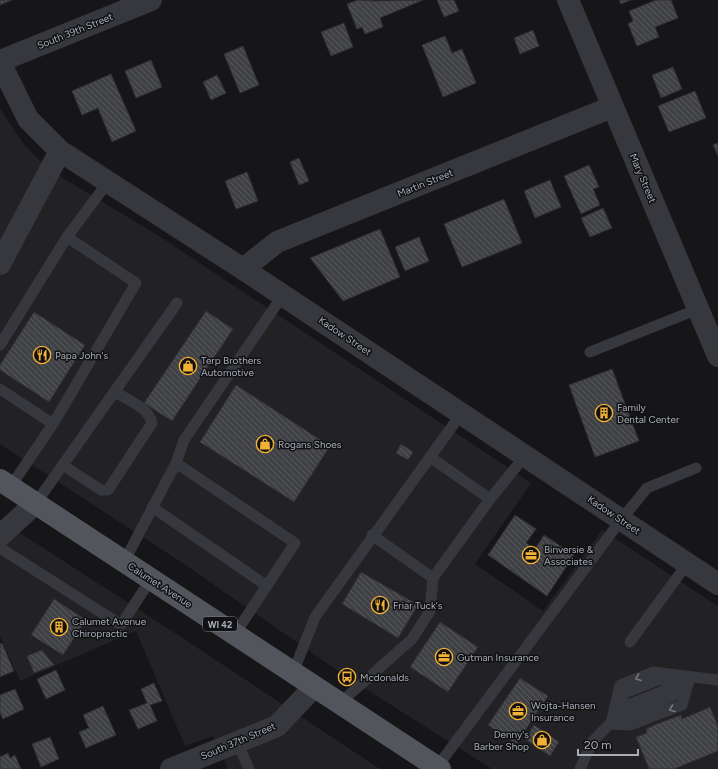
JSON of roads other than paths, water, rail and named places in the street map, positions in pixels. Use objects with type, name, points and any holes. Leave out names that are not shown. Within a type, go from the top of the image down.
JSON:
[{"type":"main road","name":"Calumet Avenue","points":[[6,483],[439,768]]},
{"type":"street","name":"South 39th Street","points":[[0,62],[151,0]]},
{"type":"street","name":"Mary Street","points":[[568,0],[718,356]]},
{"type":"street","name":"Kadow Street","points":[[0,62],[28,119],[60,152],[243,268],[718,584]]},
{"type":"street","name":"Martin Street","points":[[243,268],[277,242],[612,107]]},
{"type":"street","points":[[0,264],[60,152]]},
{"type":"street","points":[[0,536],[36,503]]},
{"type":"street","name":"South 37th Street","points":[[171,769],[277,726],[314,686]]},
{"type":"lane","points":[[0,345],[67,237],[108,182]]},
{"type":"lane","points":[[6,483],[53,424],[136,283],[67,237]]},
{"type":"lane","points":[[124,562],[176,463],[184,440],[283,295]]},
{"type":"lane","points":[[36,503],[64,466],[177,303]]},
{"type":"lane","points":[[590,352],[698,308]]},
{"type":"lane","points":[[0,389],[53,424]]},
{"type":"lane","points":[[64,466],[101,490],[108,490],[152,423],[151,417],[146,411],[115,392]]},
{"type":"lane","points":[[294,673],[315,616],[372,535],[461,414]]},
{"type":"lane","points":[[340,703],[412,639],[430,611],[433,578],[490,499],[525,456]]},
{"type":"lane","points":[[430,457],[490,499]]},
{"type":"lane","points":[[176,463],[295,543],[235,634]]},
{"type":"lane","points":[[439,768],[621,520],[647,488],[696,468]]},
{"type":"lane","points":[[152,507],[266,586]]},
{"type":"lane","points":[[372,535],[433,578]]},
{"type":"lane","points":[[0,548],[121,625],[151,579]]},
{"type":"lane","points":[[630,642],[687,564]]},
{"type":"lane","points":[[611,724],[620,685],[653,672],[718,680]]},
{"type":"lane","points":[[580,769],[592,742],[628,706],[663,691],[690,677]]},
{"type":"lane","points":[[611,724],[630,725],[682,705],[690,677]]},
{"type":"lane","points":[[237,742],[249,769]]},
{"type":"place","name":"Papa John's","points":[[42,355]]},
{"type":"place","name":"Terp Brothers Automotive","points":[[188,366]]},
{"type":"place","name":"Family Dental Center","points":[[604,413]]},
{"type":"place","name":"Rogans Shoes","points":[[265,444]]},
{"type":"place","name":"Binversie & Associates","points":[[531,555]]},
{"type":"place","name":"Friar Tuck's","points":[[380,605]]},
{"type":"place","name":"Calumet Avenue Chiropractic","points":[[59,627]]},
{"type":"place","name":"Gutman Insurance","points":[[444,657]]},
{"type":"place","name":"Mcdonalds","points":[[347,677]]},
{"type":"place","name":"Wojta-Hansen Insurance","points":[[518,711]]},
{"type":"place","name":"Denny's Barber Shop","points":[[542,740]]}]
